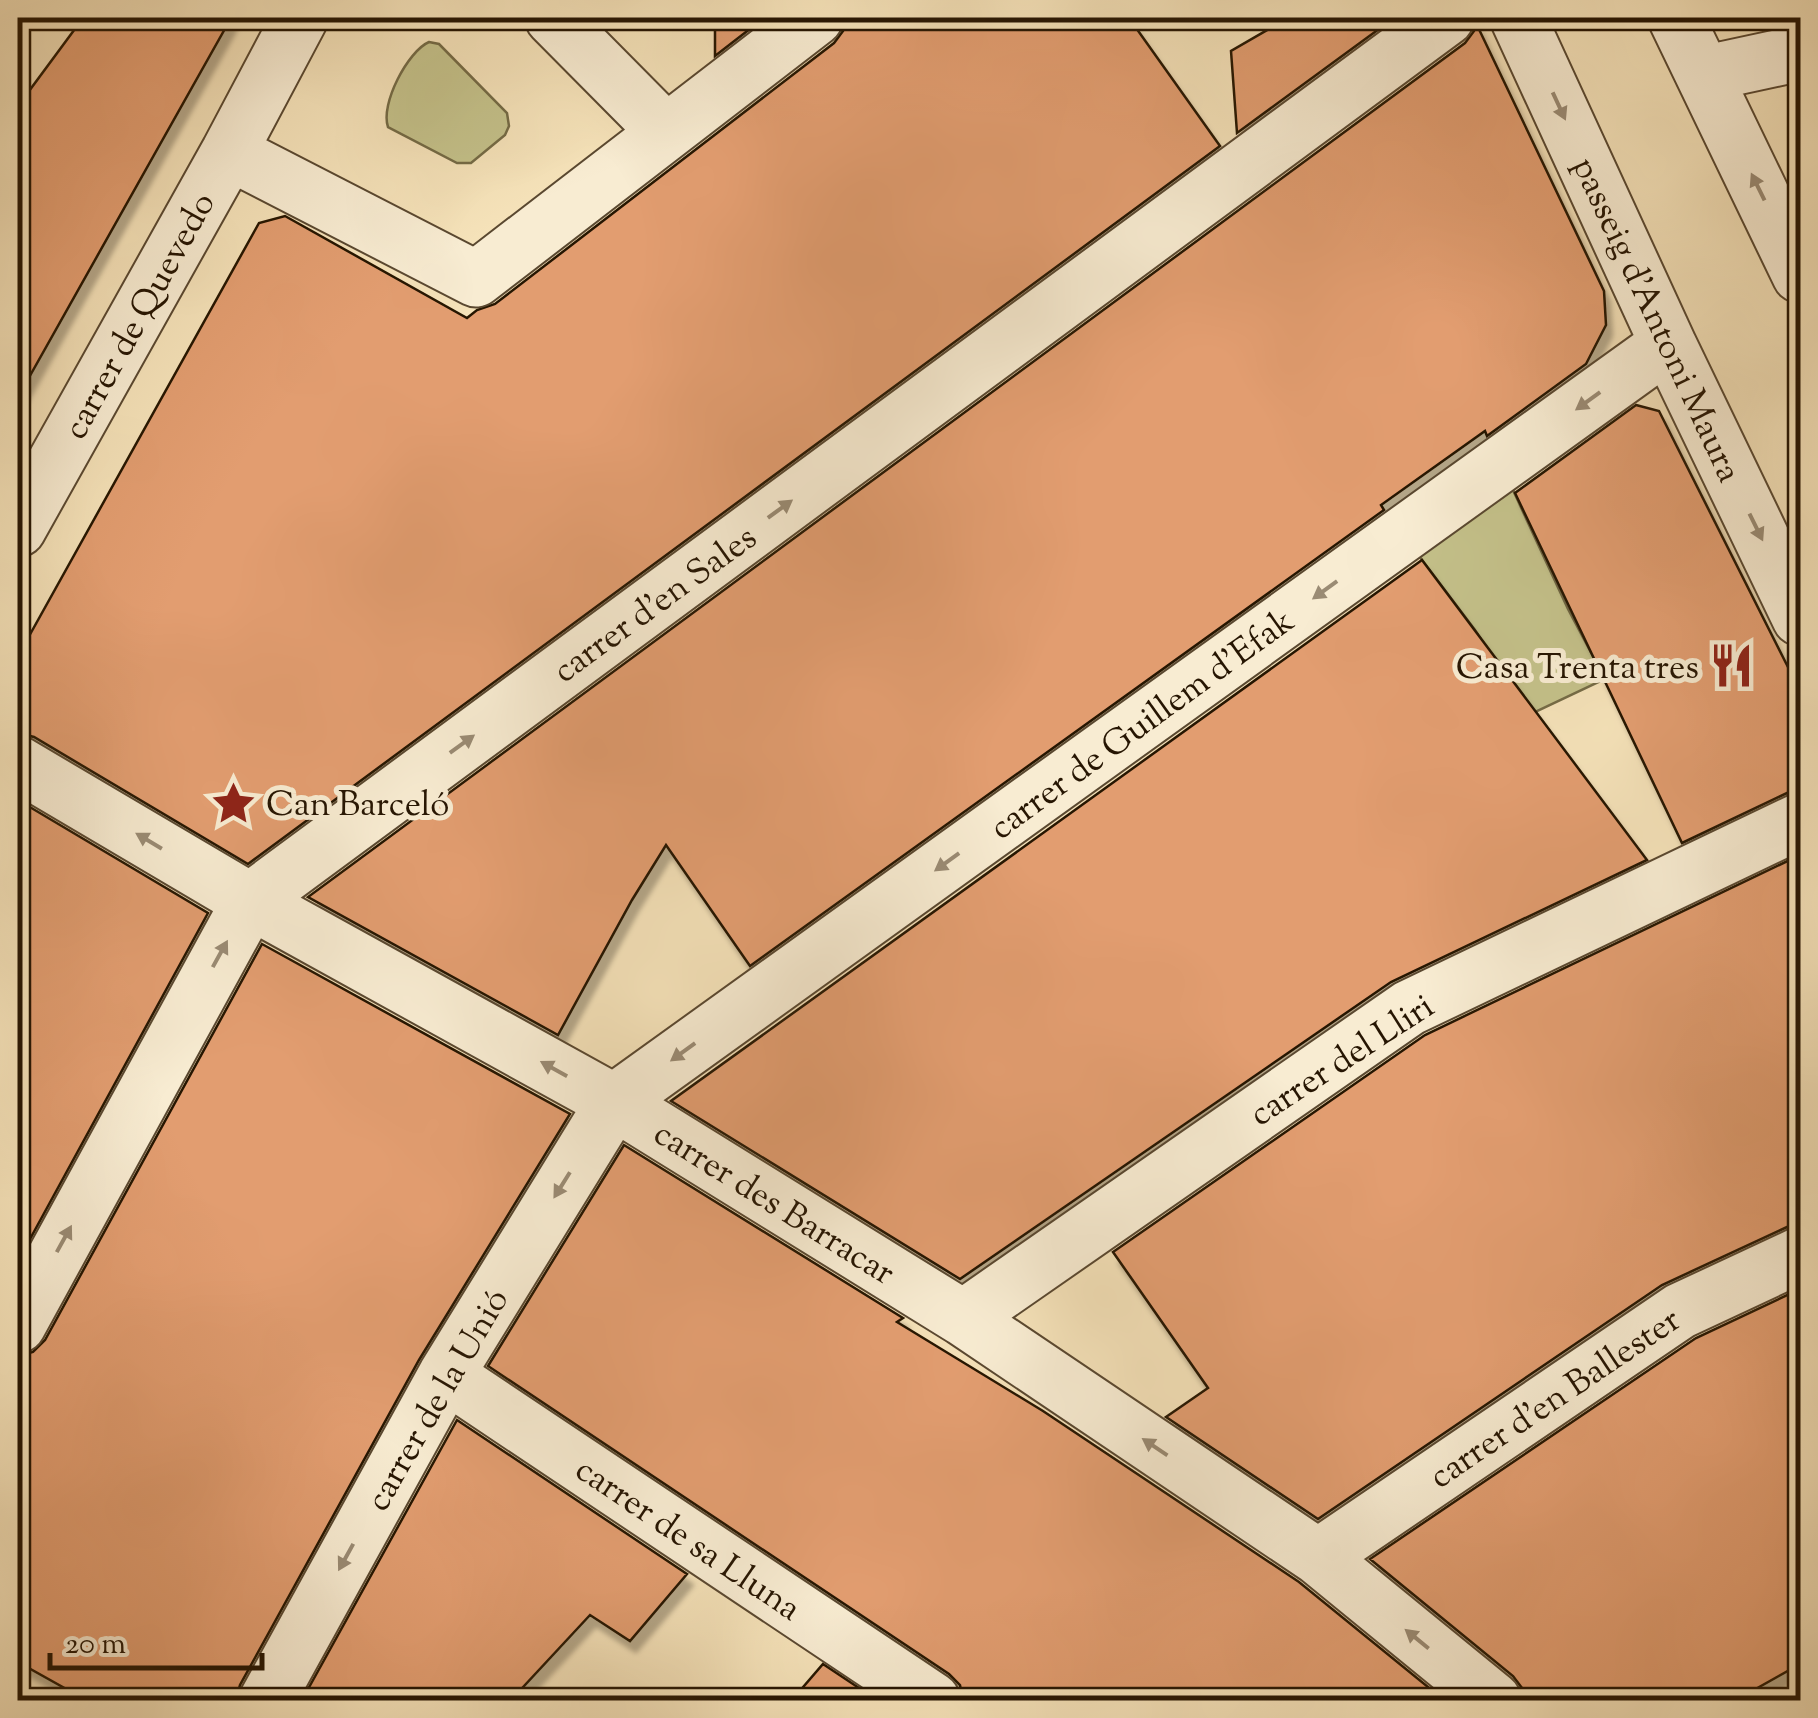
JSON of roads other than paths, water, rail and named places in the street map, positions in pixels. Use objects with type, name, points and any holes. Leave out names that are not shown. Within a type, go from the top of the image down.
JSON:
[{"type":"street","name":"carrer de Quevedo","points":[[18,529],[300,18]]},
{"type":"street","points":[[553,18],[666,132]]},
{"type":"street","points":[[229,152],[476,279],[815,18]]},
{"type":"street","name":"carrer d'en Sales","points":[[18,1325],[250,901],[1446,18]]},
{"type":"street","name":"passeig d'Antoni Maura","points":[[1518,18],[1800,618]]},
{"type":"street","points":[[1676,18],[1800,275]]},
{"type":"street","points":[[1703,74],[1800,53]]},
{"type":"street","name":"carrer de Guillem d'Efak","points":[[614,1102],[1668,344]]},
{"type":"street","name":"carrer des Barracar","points":[[18,764],[250,901],[614,1102],[963,1318],[1318,1557],[1493,1700]]},
{"type":"street","name":"carrer del Lliri","points":[[963,1318],[1409,1008],[1800,821]]},
{"type":"street","name":"carrer de la Unió","points":[[266,1700],[446,1374],[614,1102]]},
{"type":"street","name":"carrer d'en Ballester","points":[[1318,1557],[1680,1311],[1800,1255]]},
{"type":"street","name":"carrer de sa Lluna","points":[[446,1374],[932,1700]]},
{"type":"place","name":"Casa Trenta tres","points":[[1732,666]]},
{"type":"place","name":"Can Barceló","points":[[233,803]]}]
